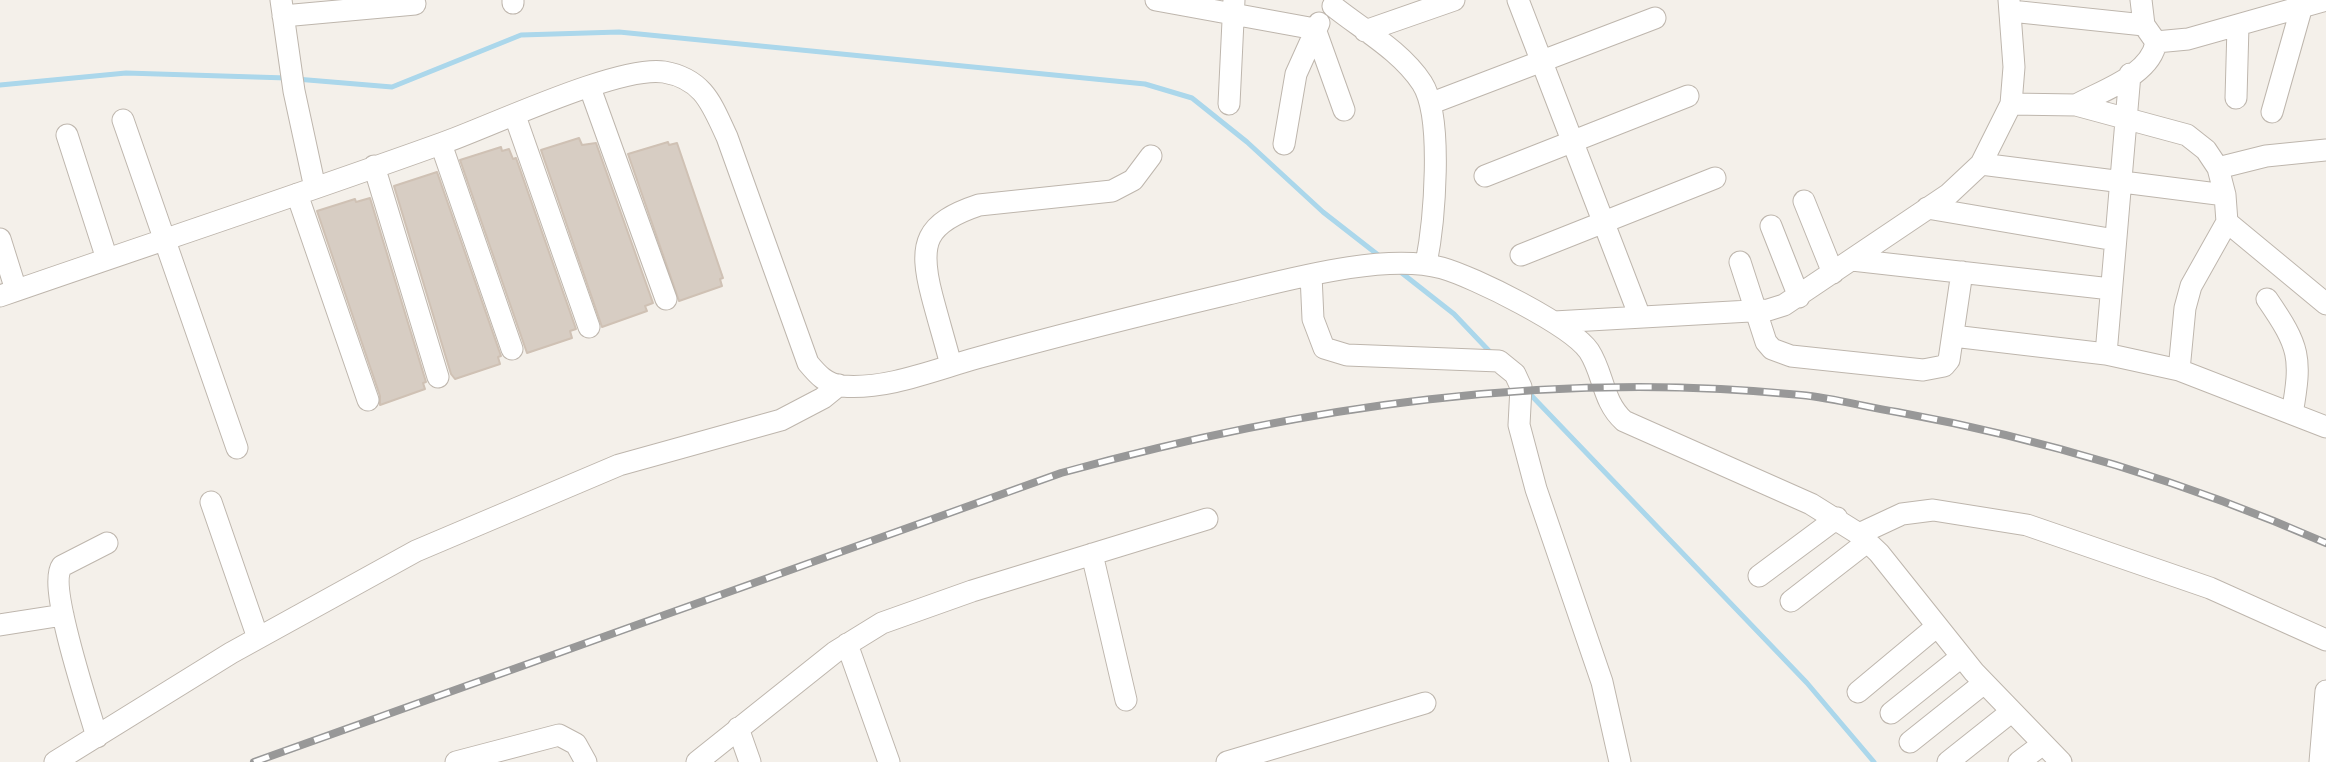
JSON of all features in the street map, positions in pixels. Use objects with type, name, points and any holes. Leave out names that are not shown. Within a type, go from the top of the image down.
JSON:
[{"type":"street","points":[[1156,0],[1234,8],[1315,29]]},
{"type":"street","points":[[1365,31],[1454,0]]},
{"type":"street","points":[[1518,0],[1640,317]]},
{"type":"street","points":[[2076,105],[2149,62],[2150,33],[2141,0]]},
{"type":"street","points":[[1554,322],[1756,310],[1784,305],[1799,297],[1965,181],[1981,164],[2011,104],[2014,66],[2010,6],[2188,39],[2238,26],[2266,8],[2302,6],[2326,0]]},
{"type":"street","points":[[1283,145],[1296,74],[1315,29],[1335,3],[1407,64],[1423,85],[1432,103],[1434,214],[1416,263]]},
{"type":"street","points":[[368,400],[306,191],[282,8],[415,4]]},
{"type":"street","points":[[2272,112],[2302,6]]},
{"type":"street","points":[[1228,104],[1234,8]]},
{"type":"street","points":[[1432,103],[1655,18]]},
{"type":"street","points":[[2236,98],[2238,26]]},
{"type":"street","points":[[1315,29],[1344,110]]},
{"type":"street","points":[[0,240],[8,293],[441,144],[590,88],[642,73],[664,72],[703,89],[727,137],[808,363],[821,378],[839,385],[884,383],[1101,324],[1311,275],[1416,263],[1466,277],[1554,322],[1576,337],[1588,351],[1608,402],[1624,421],[1837,518],[1863,538],[1961,657],[2061,762]]},
{"type":"street","points":[[2106,354],[2130,74]]},
{"type":"street","points":[[590,88],[666,299]]},
{"type":"street","points":[[1485,176],[1688,96]]},
{"type":"street","points":[[2011,104],[2076,105],[2188,135],[2206,150],[2217,168],[2225,194],[2227,222],[2191,285],[2185,308],[2179,370]]},
{"type":"street","points":[[514,116],[589,327]]},
{"type":"street","points":[[123,120],[237,448]]},
{"type":"street","points":[[67,135],[107,259]]},
{"type":"street","points":[[441,144],[512,349]]},
{"type":"street","points":[[2217,168],[2266,156],[2326,150]]},
{"type":"street","points":[[951,365],[924,266],[925,246],[935,228],[945,219],[979,205],[1112,191],[1133,180],[1151,156]]},
{"type":"street","points":[[1981,164],[2225,194]]},
{"type":"street","points":[[374,166],[438,377]]},
{"type":"street","points":[[1521,255],[1715,178]]},
{"type":"street","points":[[1804,201],[1833,273]]},
{"type":"street","points":[[1927,208],[2115,240]]},
{"type":"street","points":[[2227,222],[2326,304]]},
{"type":"street","points":[[1771,226],[1799,297]]},
{"type":"street","points":[[1852,260],[2111,289]]},
{"type":"street","points":[[1740,262],[1772,349],[1791,356],[1932,369],[1944,366],[1950,360],[1962,272]]},
{"type":"street","points":[[1311,275],[1313,319],[1324,348],[1347,355],[1499,360],[1515,374],[1521,387],[1519,425],[1536,489],[1602,682],[1620,762]]},
{"type":"street","points":[[2267,299],[2292,336],[2297,357],[2299,372],[2291,414]]},
{"type":"street","points":[[1953,336],[2106,354],[2179,370],[2326,427]]},
{"type":"street","points":[[55,762],[258,638],[382,569],[477,523],[619,465],[780,420],[823,398],[839,385]]},
{"type":"street","points":[[211,502],[258,638]]},
{"type":"street","points":[[1791,601],[1863,538],[1902,514],[1933,510],[2027,526],[2210,588],[2326,640]]},
{"type":"street","points":[[1759,576],[1837,518]]},
{"type":"street","points":[[697,762],[847,644],[882,623],[912,611],[1208,519]]},
{"type":"street","points":[[97,737],[63,615],[58,572],[62,566],[107,543]]},
{"type":"street","points":[[1092,554],[1126,700]]},
{"type":"street","points":[[0,625],[63,615]]},
{"type":"street","points":[[1858,692],[1936,627]]},
{"type":"street","points":[[847,644],[889,762]]},
{"type":"street","points":[[1891,713],[1961,657]]},
{"type":"street","points":[[1910,741],[1984,683]]},
{"type":"street","points":[[2320,762],[2326,691]]},
{"type":"street","points":[[1227,762],[1425,703]]},
{"type":"street","points":[[1948,762],[2011,712]]},
{"type":"street","points":[[738,728],[750,762]]},
{"type":"street","points":[[456,762],[559,735],[576,744],[586,762]]},
{"type":"street","points":[[2019,762],[2043,744]]},
{"type":"building","points":[[579,138],[582,145],[596,143],[653,303],[645,306],[647,311],[602,327],[541,150]]},
{"type":"building","points":[[668,142],[669,145],[677,143],[723,278],[720,279],[722,286],[679,301],[628,154]]},
{"type":"building","points":[[501,147],[502,151],[509,149],[513,159],[516,158],[576,329],[570,331],[572,338],[527,353],[460,160]]},
{"type":"building","points":[[437,172],[501,356],[498,357],[500,364],[455,379],[451,374],[394,186]]},
{"type":"building","points":[[370,198],[426,382],[423,383],[425,389],[380,405],[380,396],[317,211],[355,199],[356,202]]},
{"type":"waterway","points":[[296,79],[392,87],[521,35],[619,32],[1145,84],[1192,98],[1247,142],[1323,212],[1382,258]]},
{"type":"waterway","points":[[0,85],[126,73],[287,78]]},
{"type":"waterway","points":[[1398,270],[1454,314],[1492,354]]},
{"type":"waterway","points":[[1528,392],[1807,683],[1874,762]]},
{"type":"railway","points":[[254,762],[1061,473],[1243,429],[1335,412],[1428,400],[1520,391],[1614,387],[1707,388],[1825,398],[1952,423],[2062,449],[2169,482],[2326,543]]}]
